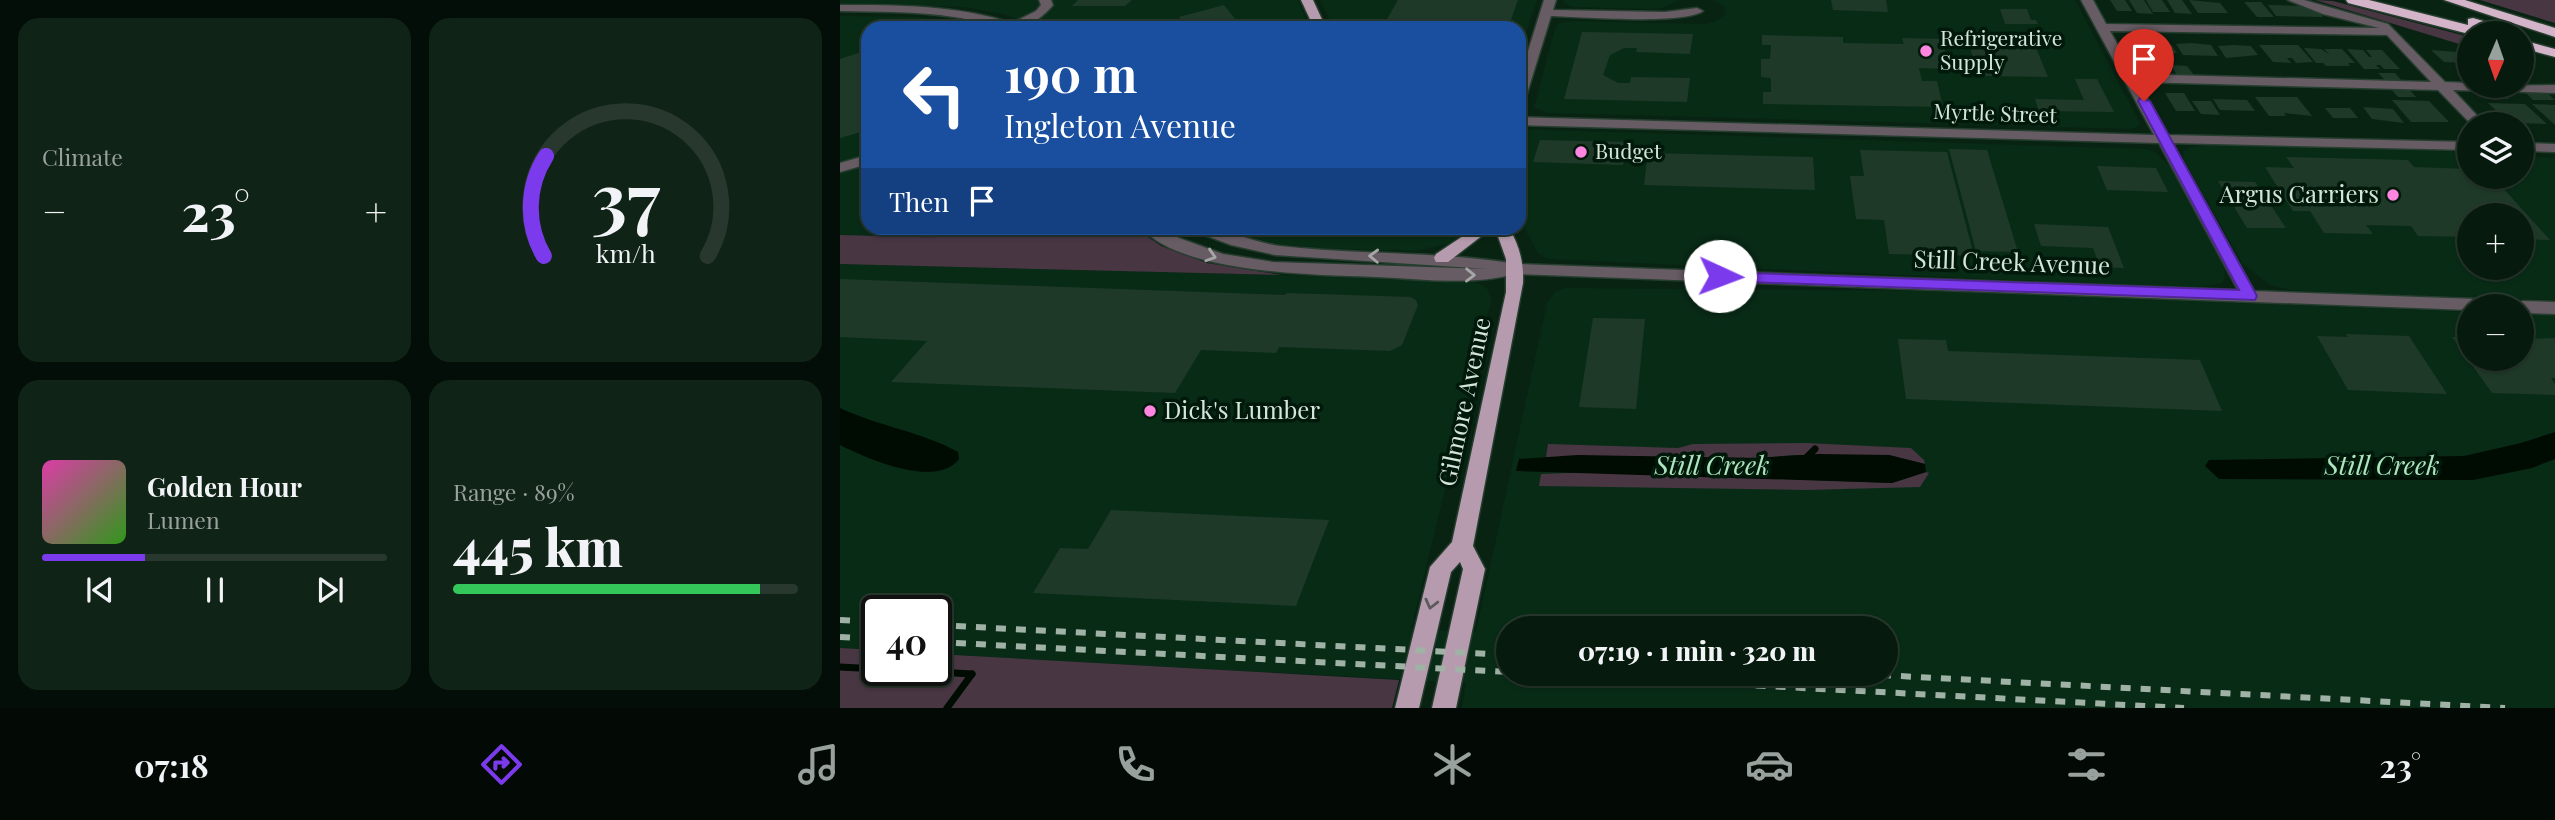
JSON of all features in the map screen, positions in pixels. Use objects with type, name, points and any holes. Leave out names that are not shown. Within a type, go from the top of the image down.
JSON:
[{"type":"highway","points":[[2353,0],[2457,26]]},
{"type":"highway","points":[[2404,0],[2471,21]]},
{"type":"highway","points":[[2451,0],[2555,33]]},
{"type":"highway","points":[[2534,42],[2555,50]]},
{"type":"highway","points":[[2534,46],[2555,50]]},
{"type":"main road","points":[[1307,0],[1317,21]]},
{"type":"main road","points":[[1442,258],[1473,235]]},
{"type":"main road","points":[[1506,235],[1514,251],[1517,269]]},
{"type":"main road","name":"Gilmore Avenue","points":[[1407,708],[1441,567],[1462,546],[1517,269]]},
{"type":"main road","name":"Gilmore Avenue","points":[[1444,708],[1474,569],[1462,546]]},
{"type":"street","points":[[843,8],[859,0]]},
{"type":"street","points":[[941,12],[957,0]]},
{"type":"street","points":[[1025,21],[1044,10],[1047,5],[1045,0]]},
{"type":"street","points":[[2087,0],[2249,296]]},
{"type":"street","points":[[2294,0],[2384,26],[2466,112]]},
{"type":"street","points":[[1526,77],[1548,6],[1665,15],[1697,11]]},
{"type":"street","points":[[843,8],[941,12],[995,21]]},
{"type":"street","points":[[2102,27],[2388,32]]},
{"type":"street","points":[[2132,78],[2555,89]]},
{"type":"street","name":"Myrtle Street","points":[[1526,121],[2457,146]]},
{"type":"street","points":[[2534,147],[2555,148]]},
{"type":"street","points":[[840,168],[861,161]]},
{"type":"street","name":"Still Creek Avenue","points":[[1164,235],[1193,250],[1222,260],[1259,267],[1482,276],[1517,269]]},
{"type":"street","name":"Still Creek Avenue","points":[[1220,235],[1275,250],[1481,261],[1517,269],[2457,304]]},
{"type":"street","points":[[2534,307],[2555,308]]},
{"type":"shaded area","points":[[840,0],[1298,0],[1307,21],[1023,21],[1004,14],[964,7],[840,3]]},
{"type":"shaded area","points":[[1320,0],[1537,0],[1526,32],[1526,21],[1330,21]]},
{"type":"shaded area","points":[[1563,0],[1680,0],[1663,8],[1650,9],[1573,7],[1565,4]]},
{"type":"shaded area","points":[[1713,0],[2075,0],[2141,125],[2131,129],[1549,113],[1534,108],[1555,28],[1560,23],[1705,24],[1715,22],[1725,14],[1725,7]]},
{"type":"shaded area","points":[[2315,0],[2333,1],[2457,34],[2457,43]]},
{"type":"shaded area","points":[[2480,0],[2555,0],[2555,23]]},
{"type":"shaded area","points":[[840,16],[920,17],[944,21],[861,21],[861,235],[972,235],[936,237],[840,235]]},
{"type":"shaded area","points":[[1526,129],[2146,149],[2155,152],[2171,167],[2224,262],[2225,277],[2222,283],[2201,287],[2143,286],[1548,259],[1538,253],[1526,231]]},
{"type":"shaded area","points":[[2211,144],[2457,152],[2457,189],[2534,189],[2534,157],[2555,158],[2555,300],[2534,299],[2534,294],[2457,294],[2457,297],[2344,293],[2291,290],[2270,285],[2242,263],[2183,158],[2184,151],[2190,147]]},
{"type":"shaded area","points":[[840,235],[1145,235],[1161,246],[1207,263],[1281,275],[840,264]]},
{"type":"shaded area","points":[[1242,235],[1459,235],[1447,244],[1416,251],[1313,248],[1272,243]]},
{"type":"shaded area","points":[[840,264],[1281,275],[1470,282],[1483,285],[1488,290],[1491,301],[1411,629],[1476,632],[1547,303],[1555,292],[1564,288],[1933,291],[2457,312],[2457,371],[2534,371],[2534,314],[2555,315],[2555,708],[1462,708],[1466,683],[952,655],[952,595],[861,595],[861,649],[840,648]]},
{"type":"shaded area","points":[[1806,443],[1911,448],[1925,464],[1889,455],[1795,455],[1756,458],[1546,457],[1548,444],[1678,448],[1693,444]]},
{"type":"shaded area","points":[[1591,472],[1892,483],[1929,473],[1920,487],[1806,490],[1539,486],[1541,474]]},
{"type":"shaded area","points":[[840,648],[861,649],[861,686],[952,686],[952,655],[1399,680],[1392,708],[840,708]]},
{"type":"water","points":[[840,408],[944,445],[958,452],[959,459],[948,468],[919,471],[867,457],[840,445]]},
{"type":"water","name":"Still Creek","points":[[2555,432],[2555,459],[2532,468],[2473,480],[2219,479],[2205,466],[2209,460],[2464,456]]},
{"type":"water","name":"Still Creek","points":[[1818,454],[1889,455],[1925,464],[1926,472],[1892,483],[1516,471],[1519,459],[1577,455],[1756,458]]},
{"type":"building","points":[[1078,0],[1132,0],[1125,6],[1072,6]]},
{"type":"building","points":[[1398,0],[1518,0],[1510,21],[1386,21]]},
{"type":"building","points":[[1831,0],[1886,0],[1888,12],[1833,10]]},
{"type":"building","points":[[2110,0],[2125,0],[2132,11],[2117,11]]},
{"type":"building","points":[[2129,0],[2144,0],[2153,14],[2137,13]]},
{"type":"building","points":[[2146,0],[2162,0],[2170,12],[2153,12]]},
{"type":"building","points":[[2167,0],[2182,0],[2192,14],[2175,13]]},
{"type":"building","points":[[2189,0],[2220,3],[2228,13],[2198,13]]},
{"type":"building","points":[[2244,2],[2261,2],[2274,17],[2257,17]]},
{"type":"building","points":[[1224,5],[1237,21],[1181,21],[1179,17]]},
{"type":"building","points":[[2268,5],[2301,6],[2318,11],[2323,17],[2276,16]]},
{"type":"building","points":[[2000,9],[2027,9],[2031,20],[2036,20],[2038,24],[2005,24]]},
{"type":"building","points":[[1582,32],[1693,34],[1690,54],[1636,52],[1637,48],[1624,48],[1610,55],[1603,75],[1618,83],[1630,83],[1631,77],[1690,78],[1687,102],[1564,99]]},
{"type":"building","points":[[1762,35],[1843,37],[1843,43],[1904,44],[1902,38],[1942,39],[1950,69],[1919,68],[1922,81],[1937,81],[1943,107],[1763,104],[1763,92],[1771,92],[1771,78],[1761,77],[1761,59],[1770,59],[1771,45],[1762,45]]},
{"type":"building","points":[[1968,42],[2034,43],[2048,77],[1979,76]]},
{"type":"building","points":[[2143,44],[2171,44],[2177,53],[2149,53]]},
{"type":"building","points":[[2176,44],[2211,45],[2218,56],[2183,55]]},
{"type":"building","points":[[2259,45],[2298,45],[2313,62],[2296,63],[2292,58],[2287,58],[2291,63],[2273,62]]},
{"type":"building","points":[[2218,46],[2251,46],[2258,55],[2226,58]]},
{"type":"building","points":[[2304,48],[2321,49],[2330,55],[2324,49],[2342,49],[2355,63],[2348,63],[2350,66],[2326,66],[2316,63]]},
{"type":"building","points":[[2347,49],[2363,50],[2369,57],[2372,57],[2366,50],[2382,50],[2400,69],[2384,69],[2376,65],[2380,69],[2364,69]]},
{"type":"building","points":[[2431,50],[2457,52],[2457,63],[2444,62]]},
{"type":"building","points":[[861,52],[861,132],[840,138],[840,59]]},
{"type":"building","points":[[2171,65],[2187,66],[2194,75],[2177,75]]},
{"type":"building","points":[[2378,73],[2395,73],[2402,81],[2385,80]]},
{"type":"building","points":[[2075,79],[2097,79],[2114,112],[2039,111],[2035,99],[2084,100]]},
{"type":"building","points":[[2391,89],[2409,89],[2416,97],[2398,97]]},
{"type":"building","points":[[2534,92],[2546,92],[2555,100],[2531,98],[2534,98]]},
{"type":"building","points":[[2165,93],[2184,93],[2195,111],[2176,111]]},
{"type":"building","points":[[2255,97],[2297,97],[2312,116],[2284,113],[2286,116],[2269,116]]},
{"type":"building","points":[[2213,99],[2247,100],[2255,111],[2220,110]]},
{"type":"building","points":[[2392,100],[2429,101],[2449,122],[2411,122]]},
{"type":"building","points":[[2192,101],[2211,101],[2220,115],[2201,114]]},
{"type":"building","points":[[2488,103],[2525,104],[2534,112],[2497,112]]},
{"type":"building","points":[[2532,104],[2555,105],[2555,125]]},
{"type":"building","points":[[2363,107],[2393,109],[2404,123],[2372,119]]},
{"type":"building","points":[[2325,108],[2350,108],[2358,118],[2333,118]]},
{"type":"building","points":[[2534,112],[2547,124],[2534,124]]},
{"type":"building","name":"Budget","points":[[1540,140],[1627,142],[1623,165],[1533,162]]},
{"type":"building","points":[[1949,149],[1987,150],[2018,252],[1976,251]]},
{"type":"building","points":[[1860,150],[1947,152],[1974,256],[1889,254],[1884,220],[1856,219],[1850,176],[1864,176]]},
{"type":"building","points":[[1648,153],[1813,157],[1815,190],[1644,185]]},
{"type":"building","points":[[2286,157],[2408,160],[2414,167],[2457,169],[2457,189],[2504,189],[2517,203],[2457,203],[2457,237],[2418,236],[2411,226],[2366,225],[2373,234],[2324,233],[2310,211],[2293,211],[2265,167],[2294,168]]},
{"type":"building","points":[[2097,166],[2156,168],[2168,192],[2107,190]]},
{"type":"building","points":[[2218,181],[2255,182],[2286,228],[2247,228]]},
{"type":"building","points":[[2534,222],[2550,240],[2534,239]]},
{"type":"building","points":[[2034,224],[2108,227],[2124,268],[2100,267],[2093,248],[2041,246]]},
{"type":"building","points":[[840,279],[1410,297],[1416,300],[1418,305],[1402,345],[1390,351],[1279,347],[1276,353],[1201,350],[1175,393],[891,382],[927,341],[840,337]]},
{"type":"building","points":[[1593,318],[1645,319],[1636,409],[1579,407]]},
{"type":"building","points":[[2346,334],[2409,336],[2447,394],[2348,390],[2317,336],[2348,337]]},
{"type":"building","points":[[2555,338],[2555,378],[2551,378],[2555,384],[2555,395],[2492,393],[2476,371],[2534,371],[2534,339]]},
{"type":"building","points":[[1898,339],[1946,340],[1948,351],[2200,360],[2222,411],[1906,399]]},
{"type":"building","points":[[1111,510],[1329,520],[1296,606],[1033,593],[1060,548],[1088,549]]},
{"type":"waterway","points":[[1804,460],[1815,449]]},
{"type":"waterway","points":[[840,667],[861,668]]},
{"type":"waterway","points":[[947,708],[972,674],[952,673]]},
{"type":"railway","points":[[840,620],[861,621]]},
{"type":"railway","points":[[952,626],[1496,654]]},
{"type":"railway","points":[[840,637],[861,638]]},
{"type":"railway","points":[[952,643],[1496,671]]},
{"type":"railway","points":[[1898,676],[2505,708]]},
{"type":"railway","points":[[1765,686],[2184,708]]},
{"type":"place","name":"Refrigerative Supply","points":[[1926,51]]},
{"type":"place","name":"Budget","points":[[1581,152]]},
{"type":"place","name":"Argus Carriers","points":[[2393,195]]},
{"type":"place","name":"Dick's Lumber","points":[[1150,411]]},
{"type":"route","points":[[1720,276],[2249,296],[2144,101]]}]
